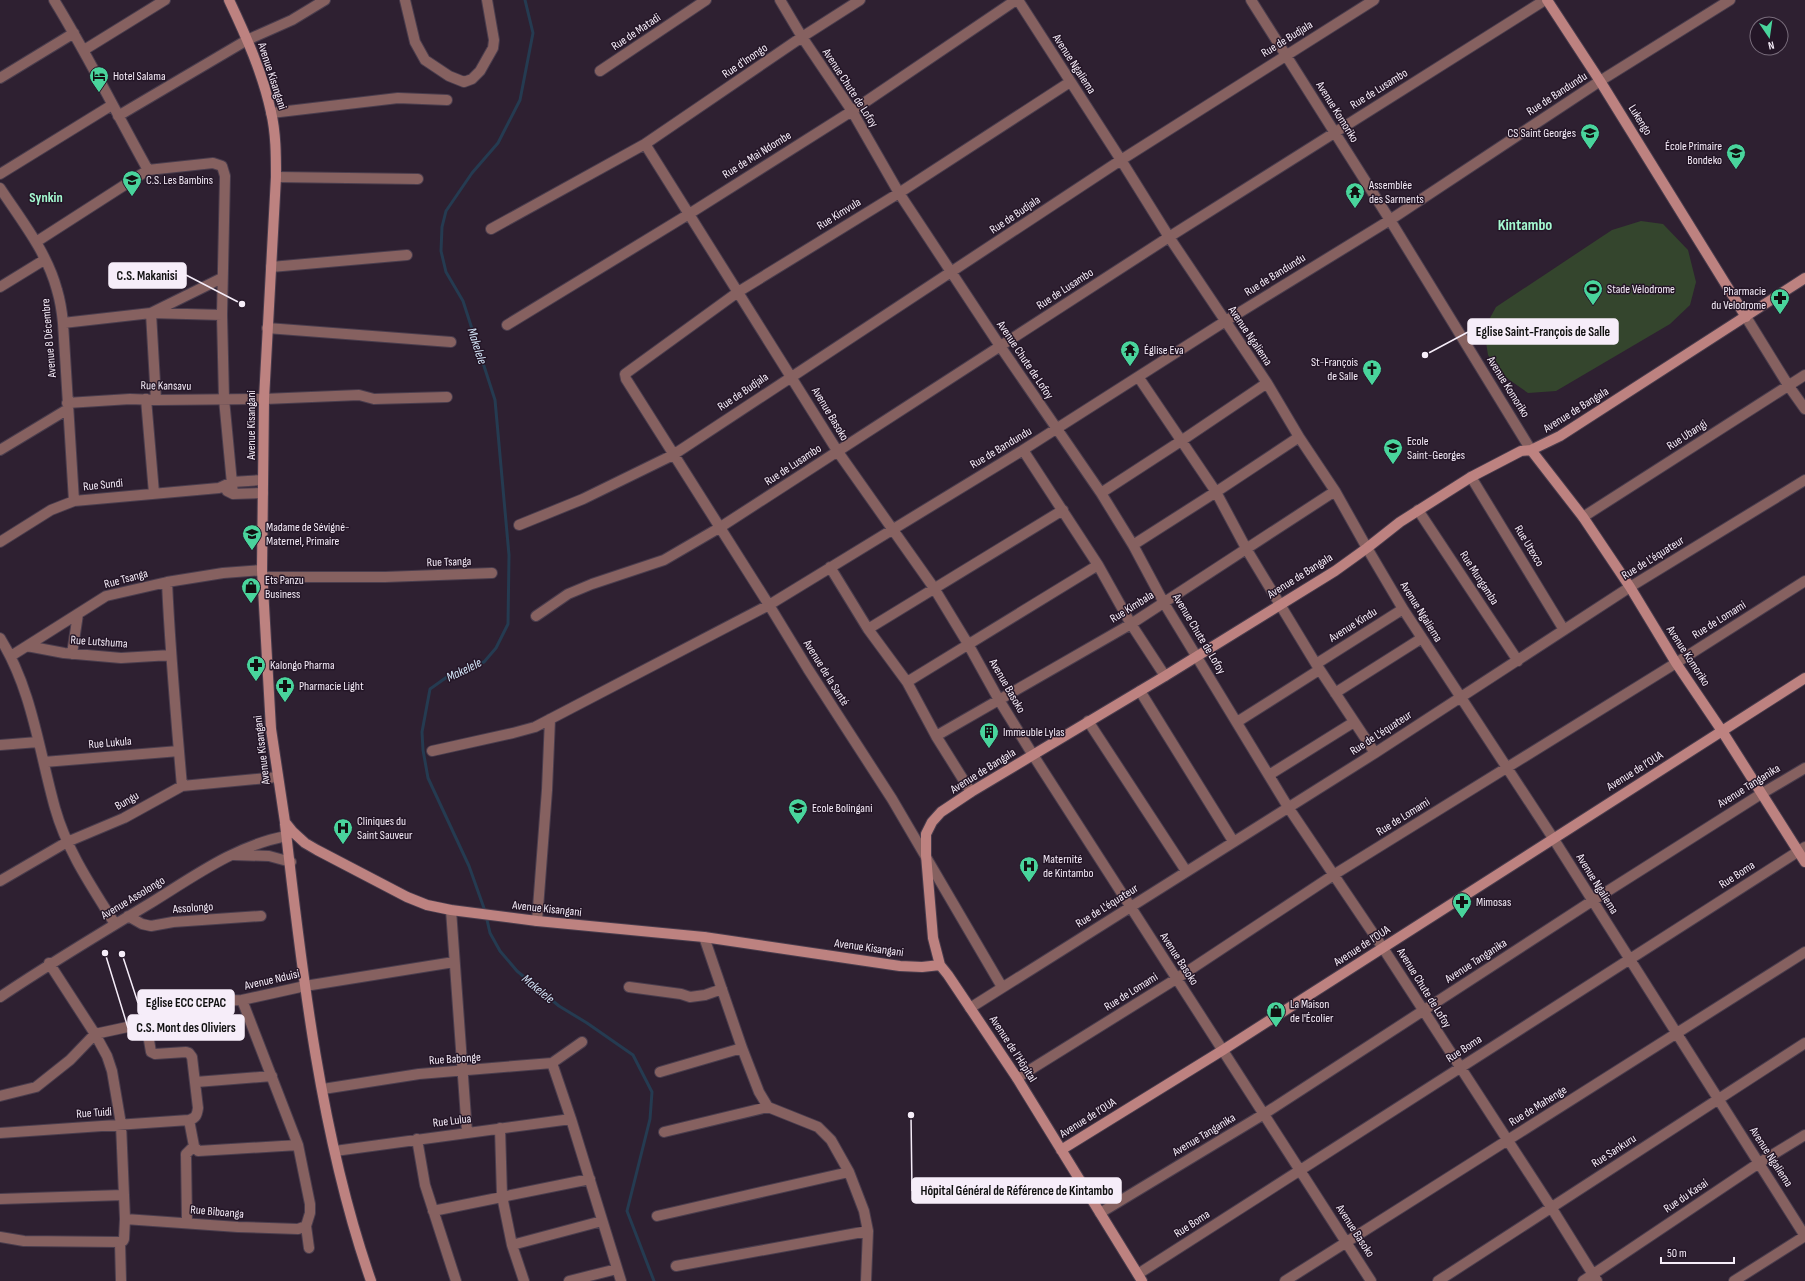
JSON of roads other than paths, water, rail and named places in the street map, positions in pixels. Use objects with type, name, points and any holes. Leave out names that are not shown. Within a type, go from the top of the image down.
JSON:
[{"type":"street","points":[[54,0],[84,50],[148,170]]},
{"type":"street","points":[[84,50],[165,0]]},
{"type":"street","name":"Avenue Kisangani","points":[[229,0],[247,40],[261,77],[271,113],[275,148],[276,177],[264,399],[262,573],[272,729],[285,822],[292,832],[305,843],[407,897],[427,905],[451,910],[506,918],[704,937],[900,966],[922,967],[940,965]]},
{"type":"street","points":[[118,116],[247,40],[292,20],[325,0]]},
{"type":"street","points":[[405,0],[415,42],[425,60],[449,76],[464,82],[472,79],[480,71],[493,48],[494,40],[488,0]]},
{"type":"street","name":"Rue de Matadi","points":[[600,71],[706,0]]},
{"type":"street","name":"Avenue Chute de Lofoy","points":[[780,0],[802,37],[852,111],[899,193],[1056,430],[1101,493],[1133,545],[1164,603],[1288,807],[1335,874],[1422,1011],[1551,1207],[1595,1278]]},
{"type":"street","name":"Rue d'Inongo","points":[[491,229],[645,144],[802,37],[860,0]]},
{"type":"street","name":"Avenue Ngaliema","points":[[1017,0],[1224,322],[1267,383],[1299,437],[1335,491],[1403,608],[1553,838],[1805,1236]]},
{"type":"street","name":"Rue de Mai Ndombe","points":[[507,325],[689,214],[852,111],[1017,0]]},
{"type":"street","name":"Avenue Komoriko","points":[[1251,0],[1390,220],[1531,450],[1583,517],[1630,587],[1676,663],[1722,731],[1761,794],[1801,849],[1805,862]]},
{"type":"street","name":"Rue de Budjala","points":[[519,525],[583,499],[673,455],[791,376],[952,273],[1121,160],[1374,0]]},
{"type":"street","name":"Lukengo","points":[[1546,0],[1600,81],[1746,317]]},
{"type":"street","name":"Rue de Lusambo","points":[[536,616],[568,594],[592,584],[664,560],[719,528],[1169,237],[1546,0]]},
{"type":"street","name":"Rue de Bandundu","points":[[432,751],[513,734],[535,727],[769,605],[1056,430],[1224,322],[1390,220],[1600,81],[1730,0]]},
{"type":"street","points":[[0,78],[74,33]]},
{"type":"street","name":"Rue Kimvula","points":[[625,374],[738,292],[899,193],[1070,82]]},
{"type":"street","points":[[271,113],[398,98],[447,100]]},
{"type":"street","points":[[0,174],[112,105]]},
{"type":"street","name":"Avenue Basoko","points":[[645,144],[838,452],[934,588],[1033,756],[1371,1281]]},
{"type":"street","points":[[36,242],[148,170],[213,163],[222,166],[225,176],[222,278],[224,400],[233,494]]},
{"type":"street","points":[[276,177],[418,179]]},
{"type":"street","name":"Avenue 8 Décembre","points":[[0,188],[36,242],[57,289],[63,323],[74,501]]},
{"type":"street","points":[[271,267],[407,255]]},
{"type":"street","points":[[0,287],[44,260]]},
{"type":"street","points":[[151,313],[222,278]]},
{"type":"street","name":"Avenue de Bangala","points":[[940,965],[933,938],[926,855],[926,834],[932,822],[941,812],[971,792],[1165,676],[1281,604],[1367,548],[1394,526],[1471,477],[1521,451],[1531,450],[1560,436],[1805,278]]},
{"type":"street","points":[[151,313],[151,400],[154,493]]},
{"type":"street","points":[[63,323],[151,313],[222,315]]},
{"type":"street","points":[[1746,317],[1788,385],[1805,409]]},
{"type":"street","points":[[267,328],[451,342]]},
{"type":"street","name":"Avenue de la Santé","points":[[625,374],[626,379],[673,455],[926,855],[1002,987]]},
{"type":"street","name":"Rue Ubangi","points":[[1583,517],[1788,385],[1805,376]]},
{"type":"street","points":[[1138,378],[1216,492],[1247,550],[1318,667],[1375,753]]},
{"type":"street","points":[[1101,493],[1182,441],[1267,383]]},
{"type":"street","name":"Rue Kansavu","points":[[0,450],[67,406],[151,400],[264,399],[359,394],[374,398],[446,397]]},
{"type":"street","points":[[1133,545],[1299,437]]},
{"type":"street","points":[[1023,450],[1063,510],[1098,566],[1131,624],[1165,676]]},
{"type":"street","name":"Rue Utexco","points":[[1471,477],[1564,630]]},
{"type":"street","name":"Rue Sundi","points":[[0,542],[43,515],[74,501],[220,488],[232,482],[264,480]]},
{"type":"street","name":"Rue de L'équateur","points":[[970,1008],[1375,753],[1460,696],[1518,661],[1630,587],[1805,480]]},
{"type":"street","name":"Rue Sundi","points":[[220,488],[233,494],[263,494]]},
{"type":"street","name":"Rue Kimbala","points":[[936,736],[1131,624],[1247,550],[1335,491]]},
{"type":"street","points":[[868,629],[1063,510]]},
{"type":"street","name":"Rue Mungamba","points":[[1418,510],[1518,661]]},
{"type":"street","points":[[907,682],[1098,566]]},
{"type":"street","points":[[830,567],[868,629],[907,682],[936,736],[971,792]]},
{"type":"street","name":"Rue Tsanga","points":[[11,656],[106,596],[166,582],[224,573],[380,577],[492,573]]},
{"type":"street","name":"Rue de Lomami","points":[[1017,1078],[1176,979],[1335,874],[1676,663],[1805,581]]},
{"type":"street","points":[[166,582],[182,786]]},
{"type":"street","name":"Avenue Kindu","points":[[1237,722],[1403,608]]},
{"type":"street","points":[[72,654],[78,614]]},
{"type":"street","points":[[1335,693],[1422,638]]},
{"type":"street","points":[[1,641],[11,656],[23,683],[55,808],[67,842],[115,924]]},
{"type":"street","name":"Rue Lutshuma","points":[[27,646],[72,654],[121,658],[171,655]]},
{"type":"street","name":"Avenue de l’OUA","points":[[1140,1278],[1061,1150],[1223,1050],[1805,678]]},
{"type":"street","points":[[1140,691],[1233,841]]},
{"type":"street","points":[[537,921],[547,790],[550,719]]},
{"type":"street","points":[[1088,721],[1186,871]]},
{"type":"street","points":[[1269,775],[1354,722]]},
{"type":"street","points":[[0,745],[38,742]]},
{"type":"street","name":"Rue Lukula","points":[[44,762],[179,751]]},
{"type":"street","name":"Avenue Tanganika","points":[[1100,1213],[1264,1114],[1592,901],[1761,794],[1805,768]]},
{"type":"street","name":"Bungu","points":[[0,881],[67,842],[124,818],[182,786],[278,777]]},
{"type":"street","points":[[285,822],[305,986],[323,1088],[335,1151],[358,1242],[371,1281]]},
{"type":"street","name":"Avenue Assolongo","points":[[0,997],[50,963],[231,855],[258,843],[287,836]]},
{"type":"street","name":"Rue Boma","points":[[1140,1278],[1300,1170],[1801,849]]},
{"type":"street","points":[[231,855],[269,856],[291,862]]},
{"type":"street","points":[[451,910],[462,1072],[468,1132]]},
{"type":"street","name":"Assolongo","points":[[128,916],[142,924],[151,926],[261,916]]},
{"type":"street","points":[[704,937],[742,1048],[759,1092],[768,1107]]},
{"type":"street","name":"Rue de Mahenge","points":[[1285,1281],[1805,952]]},
{"type":"street","name":"Avenue Nduisi","points":[[95,1034],[146,1023],[175,1010],[206,1001],[242,1000],[305,986],[454,962]]},
{"type":"street","points":[[50,963],[95,1034],[110,1063],[121,1124],[125,1219],[122,1242],[121,1281]]},
{"type":"street","name":"Avenue de l’Hôpital","points":[[940,965],[1017,1078],[1061,1150]]},
{"type":"street","points":[[629,987],[681,994],[690,997],[706,995],[722,989]]},
{"type":"street","points":[[242,1000],[298,1145],[310,1204],[310,1213],[306,1226],[309,1248]]},
{"type":"street","points":[[146,1023],[152,1052],[155,1054],[189,1053],[192,1057],[196,1082],[197,1115],[189,1120],[194,1146],[198,1150],[206,1151],[298,1145]]},
{"type":"street","points":[[0,1096],[36,1087],[70,1060],[95,1034]]},
{"type":"street","name":"Rue Babonge","points":[[323,1088],[419,1074],[462,1072],[552,1063],[582,1042]]},
{"type":"street","name":"Rue Sankuru","points":[[1438,1281],[1805,1043]]},
{"type":"street","points":[[660,1072],[742,1048]]},
{"type":"street","points":[[552,1063],[590,1179],[620,1281]]},
{"type":"street","points":[[196,1082],[272,1076]]},
{"type":"street","points":[[664,1132],[768,1107],[818,1127],[831,1140],[849,1172],[864,1210],[868,1231],[866,1281]]},
{"type":"street","name":"Rue Lulua","points":[[335,1151],[571,1119]]},
{"type":"street","name":"Rue Tuidi","points":[[0,1133],[189,1120]]},
{"type":"street","points":[[500,1128],[502,1196],[512,1245],[524,1281]]},
{"type":"street","name":"Rue du Kasai","points":[[1583,1281],[1595,1278],[1760,1163],[1805,1135]]},
{"type":"street","points":[[417,1139],[423,1176],[456,1281]]},
{"type":"street","points":[[187,1222],[186,1154],[194,1146]]},
{"type":"street","points":[[657,1216],[849,1172]]},
{"type":"street","points":[[433,1211],[590,1179]]},
{"type":"street","points":[[0,1199],[123,1195]]},
{"type":"street","name":"Rue Biboanga","points":[[125,1219],[187,1222],[238,1227],[298,1229],[306,1226]]},
{"type":"street","points":[[512,1245],[602,1221]]},
{"type":"street","points":[[676,1266],[868,1231]]},
{"type":"street","points":[[1734,1281],[1805,1236]]},
{"type":"street","points":[[0,1238],[24,1241],[122,1242]]},
{"type":"street","points":[[569,1281],[617,1269]]},
{"type":"waterway","name":"Makelele","points":[[525,0],[533,33],[520,100],[498,143],[472,173],[446,211],[442,227],[441,251],[446,272],[463,301],[495,400],[509,555],[508,624],[496,648],[484,662],[454,672],[430,689],[422,732],[423,750],[428,778],[469,866],[485,911],[490,933],[500,951],[517,971],[559,1006],[587,1023],[633,1055],[652,1092],[650,1119],[627,1211],[654,1281]]},
{"type":"place","name":"Hotel Salama","points":[[99,93]]},
{"type":"place","name":"CS Saint Georges","points":[[1590,150]]},
{"type":"place","name":"École Primaire Bondeko","points":[[1736,170]]},
{"type":"place","name":"C.S. Les Bambins","points":[[132,197]]},
{"type":"place","name":"Assemblée des Sarments","points":[[1355,209]]},
{"type":"place","name":"C.S. Makanisi","points":[[242,304]]},
{"type":"place","name":"Stade Vélodrome","points":[[1593,306]]},
{"type":"place","name":"Pharmacie du Velodrome","points":[[1780,315]]},
{"type":"place","name":"Eglise Saint-François de Salle","points":[[1425,355]]},
{"type":"place","name":"Église Eva","points":[[1130,367]]},
{"type":"place","name":"St-François de Salle","points":[[1372,386]]},
{"type":"place","name":"Ecole Saint-Georges","points":[[1393,465]]},
{"type":"place","name":"Madame de Sévigné- Maternel, Primaire","points":[[252,551]]},
{"type":"place","name":"Ets Panzu Business","points":[[251,604]]},
{"type":"place","name":"Kalongo Pharma","points":[[256,682]]},
{"type":"place","name":"Pharmacie Light","points":[[285,703]]},
{"type":"place","name":"Immeuble Lylas","points":[[989,749]]},
{"type":"place","name":"Ecole Bolingani","points":[[798,825]]},
{"type":"place","name":"Cliniques du Saint Sauveur","points":[[343,845]]},
{"type":"place","name":"Maternité de Kintambo","points":[[1029,883]]},
{"type":"place","name":"Mimosas","points":[[1462,919]]},
{"type":"place","name":"C.S. Mont des Oliviers","points":[[105,953]]},
{"type":"place","name":"Eglise ECC CEPAC","points":[[122,954]]},
{"type":"place","name":"La Maison de l'Écolier","points":[[1276,1028]]},
{"type":"place","name":"Hôpital Général de Référence de Kintambo","points":[[911,1115]]},
{"type":"district","name":"Synkin","points":[[46,197]]},
{"type":"district","name":"Kintambo","points":[[1525,225]]}]
